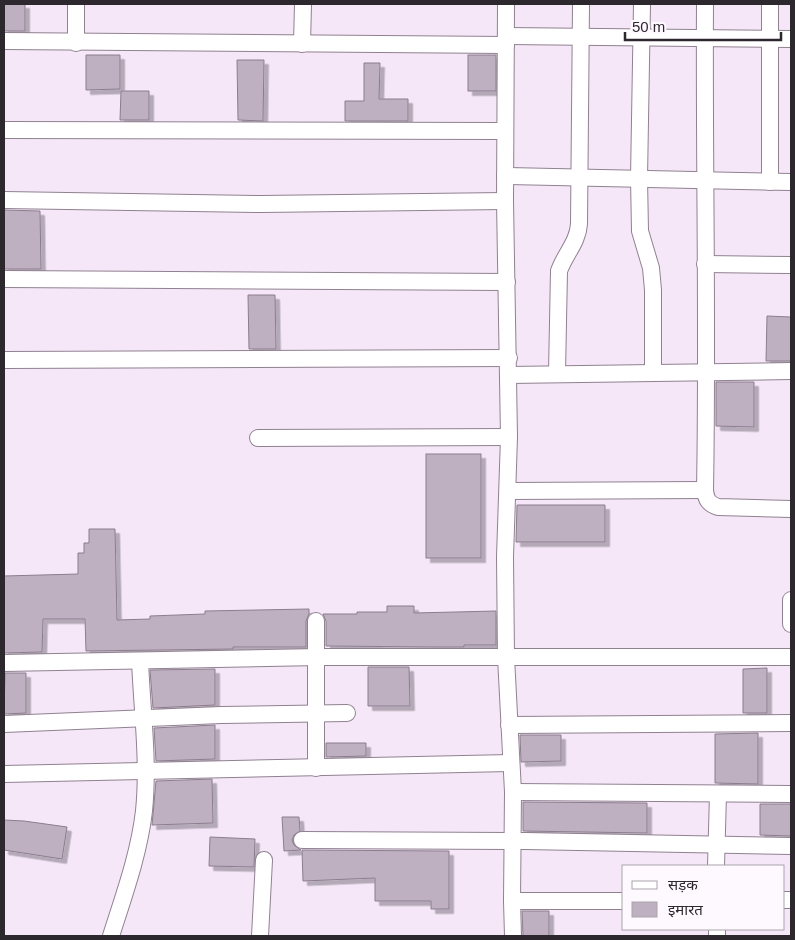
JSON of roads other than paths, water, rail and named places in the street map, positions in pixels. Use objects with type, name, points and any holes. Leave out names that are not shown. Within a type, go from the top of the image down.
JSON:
[{"type":"street","points":[[76,4],[76,43]]},
{"type":"street","points":[[302,44],[303,4]]},
{"type":"street","points":[[506,4],[505,201],[509,437],[505,557],[506,657],[513,792],[513,936]]},
{"type":"street","points":[[557,373],[559,271],[563,259],[578,235],[581,4]]},
{"type":"street","points":[[642,4],[640,231],[651,268],[653,290],[653,372]]},
{"type":"street","points":[[705,4],[705,264],[708,371],[706,498],[711,504],[718,507],[791,509]]},
{"type":"street","points":[[770,4],[770,182]]},
{"type":"street","points":[[4,41],[302,44],[581,37],[791,39]]},
{"type":"street","points":[[4,130],[505,131]]},
{"type":"street","points":[[505,176],[791,182]]},
{"type":"street","points":[[4,200],[261,204],[505,201]]},
{"type":"street","points":[[705,264],[791,265]]},
{"type":"street","points":[[4,279],[507,282]]},
{"type":"street","points":[[4,360],[509,358]]},
{"type":"street","points":[[509,375],[791,371]]},
{"type":"street","points":[[258,438],[509,437]]},
{"type":"street","points":[[508,491],[705,490]]},
{"type":"street","points":[[791,600],[791,624]]},
{"type":"street","points":[[316,621],[316,768]]},
{"type":"street","points":[[4,663],[316,657],[791,657]]},
{"type":"street","points":[[111,936],[132,870],[144,810],[145,771],[140,661]]},
{"type":"street","points":[[4,724],[142,718],[347,713]]},
{"type":"street","points":[[509,725],[791,722]]},
{"type":"street","points":[[4,774],[510,763]]},
{"type":"street","points":[[513,792],[791,794]]},
{"type":"street","points":[[716,865],[718,794]]},
{"type":"street","points":[[302,840],[512,841],[791,846]]},
{"type":"street","points":[[260,936],[264,860]]},
{"type":"street","points":[[512,901],[622,901]]}]
